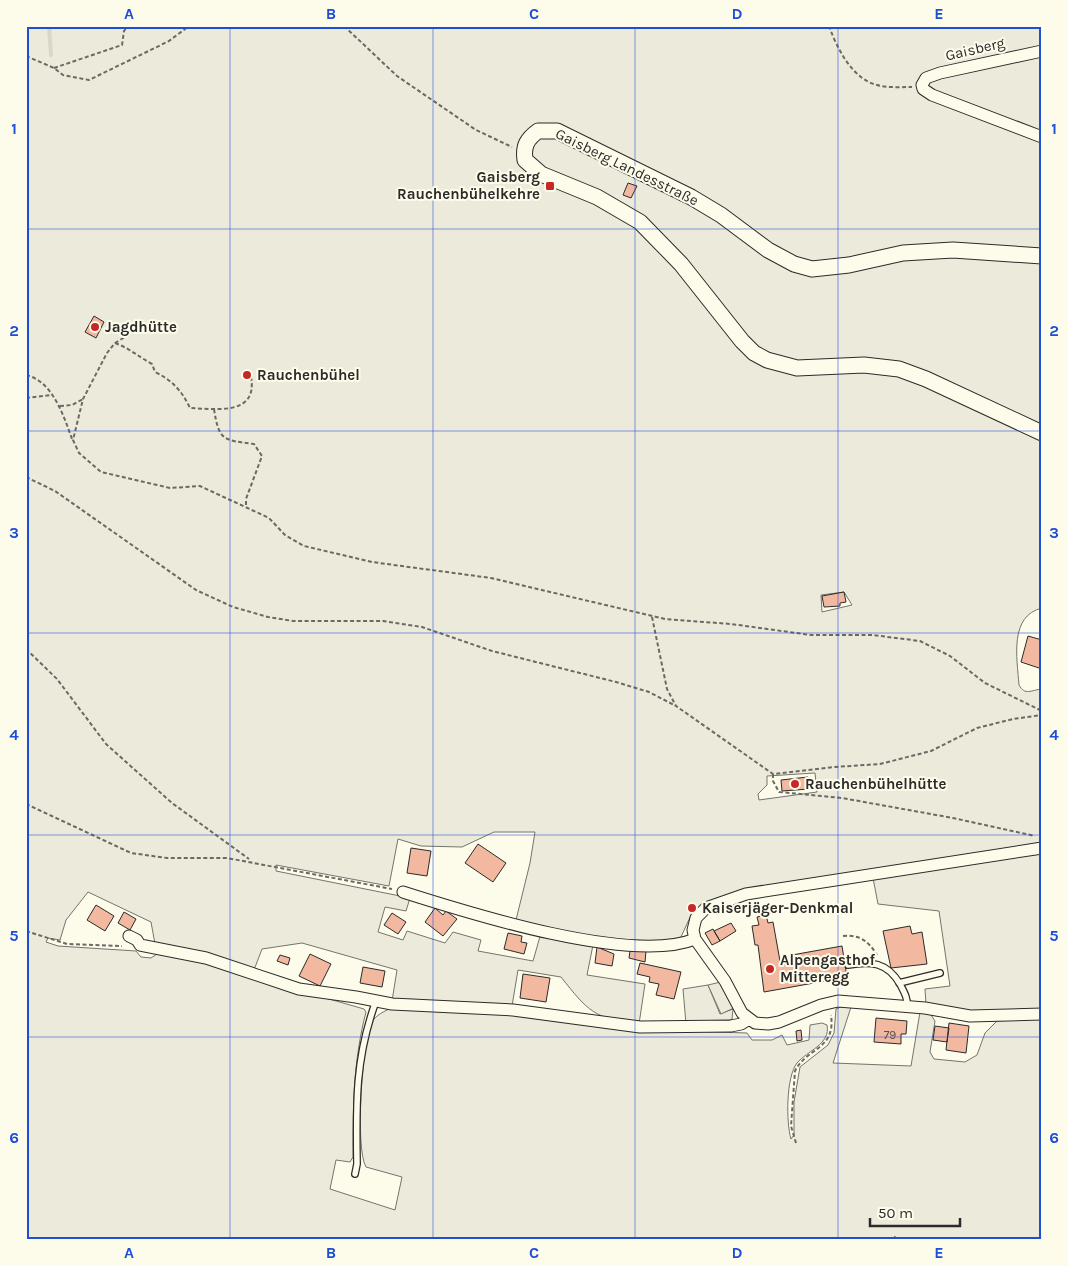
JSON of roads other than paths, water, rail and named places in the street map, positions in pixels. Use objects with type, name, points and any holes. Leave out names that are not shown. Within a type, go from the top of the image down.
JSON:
[{"type":"main road","name":"Gaisberg Landesstraße","points":[[1042,256],[953,250],[903,253],[849,265],[812,269],[794,264],[768,250],[721,215],[691,197],[557,131],[538,131],[528,140],[524,153],[525,160],[540,174],[598,197],[640,222],[681,264],[742,341],[754,353],[767,360],[797,368],[864,365],[899,369],[926,378],[1042,433]]},
{"type":"street","name":"Gaisberg","points":[[1042,51],[940,72],[926,78],[922,87],[932,95],[1042,137]]},
{"type":"street","points":[[1042,848],[746,894],[716,903],[699,914],[693,926],[695,939],[725,981],[742,1013],[759,1024],[774,1023],[827,1003],[846,1002],[907,1007],[970,1016],[1042,1014]]},
{"type":"street","points":[[403,892],[505,921],[596,942],[669,946],[695,939]]},
{"type":"street","points":[[129,936],[137,940],[140,945],[206,958],[299,989],[392,1004],[520,1010],[640,1027],[731,1026],[741,1024],[749,1019]]},
{"type":"lane","points":[[848,965],[867,963],[884,965],[899,983],[908,999],[907,1007]]},
{"type":"lane","points":[[899,983],[940,973]]},
{"type":"lane","points":[[355,1174],[358,1164],[357,1098],[360,1054],[367,1025],[376,1001]]},
{"type":"waterway","points":[[49,26],[51,55]]},
{"type":"place","name":"Gaisberg Rauchenbühelkehre","points":[[550,186]]},
{"type":"place","name":"Jagdhütte","points":[[95,327]]},
{"type":"place","name":"Rauchenbühel","points":[[247,375]]},
{"type":"place","name":"Rauchenbühelhütte","points":[[795,784]]},
{"type":"place","name":"Kaiserjäger-Denkmal","points":[[692,908]]},
{"type":"place","name":"Alpengasthof Mitteregg","points":[[770,969]]}]
